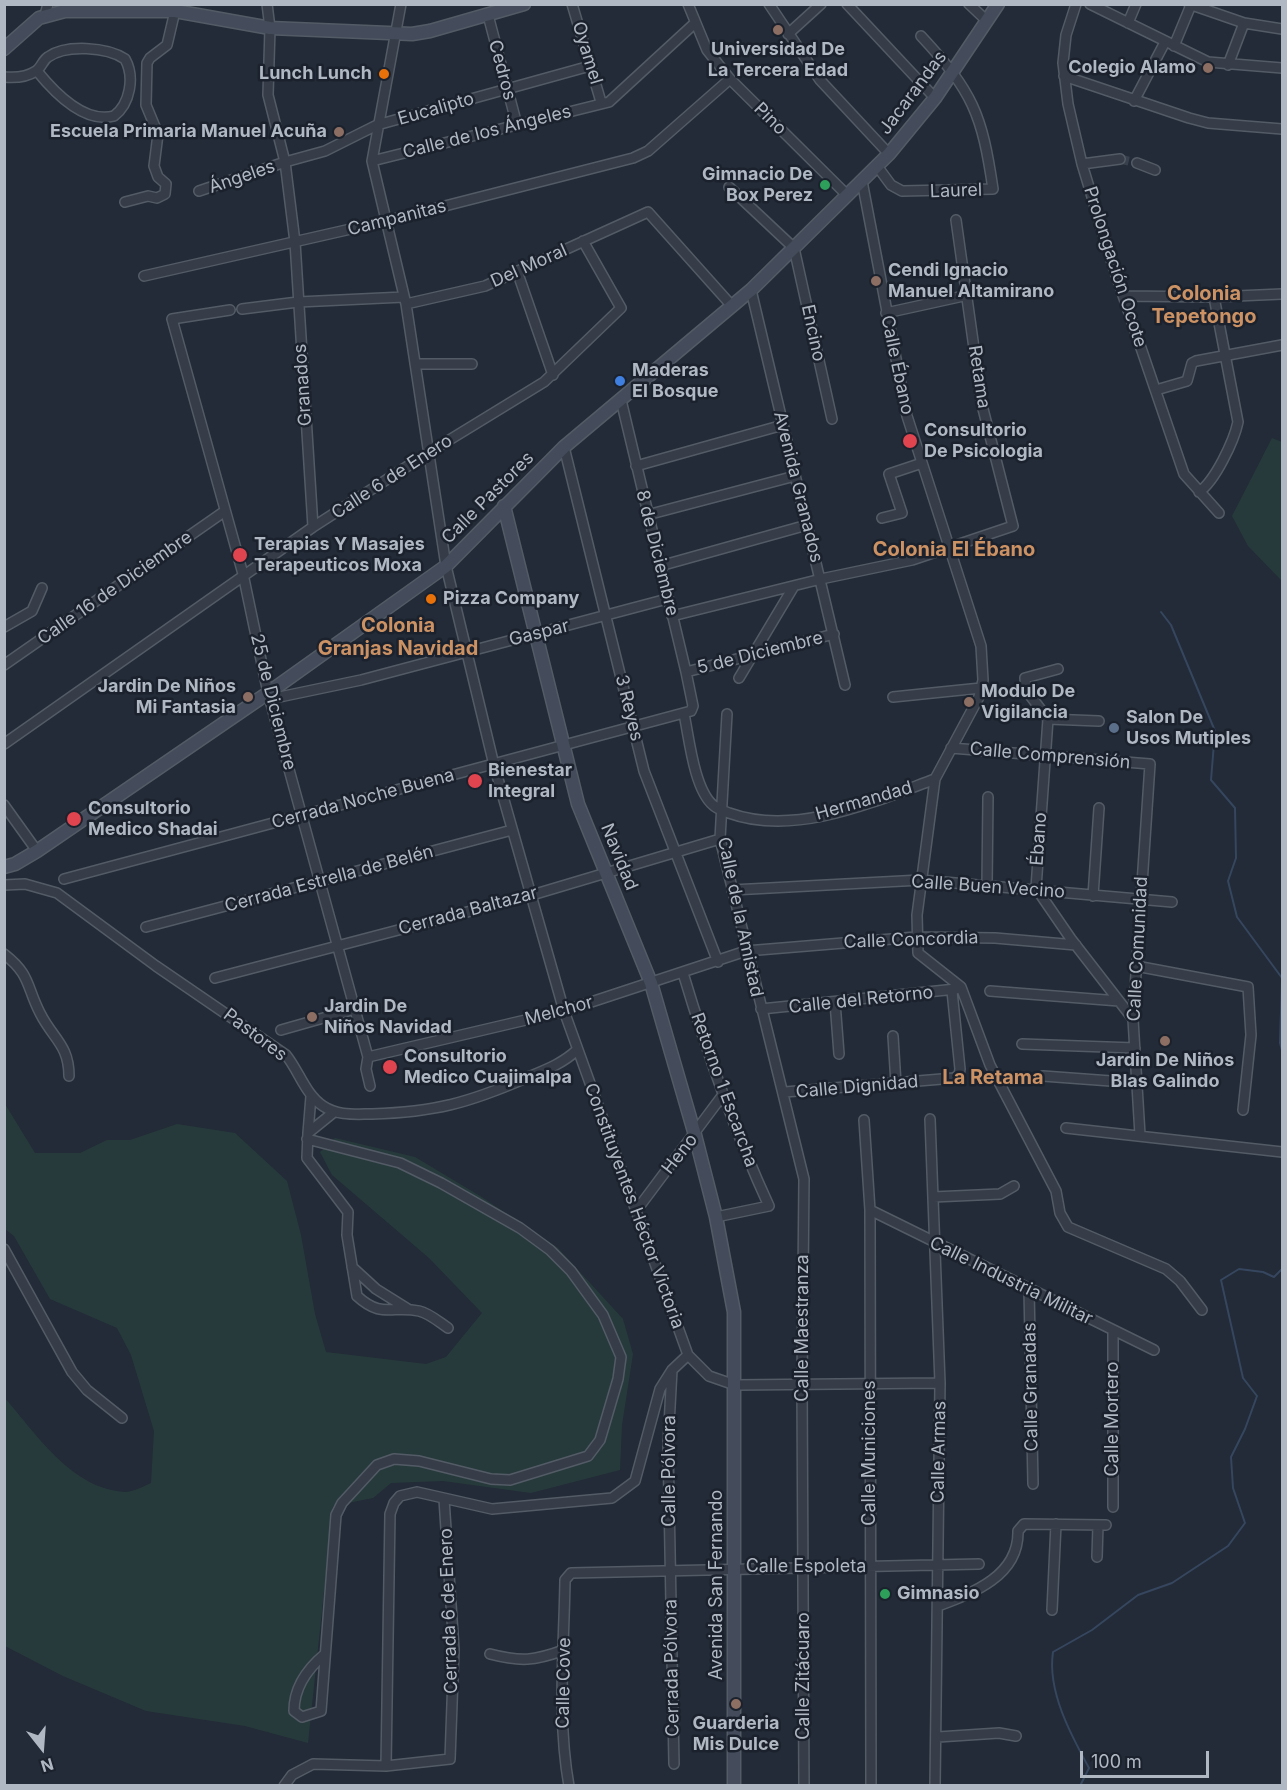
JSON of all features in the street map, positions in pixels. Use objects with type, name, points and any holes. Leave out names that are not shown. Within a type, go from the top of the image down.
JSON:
[{"type":"street","name":"Granados","points":[[267,4],[270,28],[268,95],[285,162],[295,242],[313,527]]},
{"type":"street","name":"Constituyentes Héctor Victoria","points":[[401,4],[372,160],[405,300],[446,566],[494,765],[564,1011],[687,1355]]},
{"type":"street","points":[[4,49],[46,10],[175,11],[270,28],[396,34],[430,31],[524,4]]},
{"type":"street","name":"Oyamel","points":[[572,4],[601,102]]},
{"type":"street","name":"Pino","points":[[688,4],[707,50],[730,79],[846,194]]},
{"type":"street","points":[[769,4],[820,80],[889,154]]},
{"type":"street","points":[[788,34],[821,4]]},
{"type":"street","points":[[847,4],[935,98]]},
{"type":"street","points":[[969,4],[987,21]]},
{"type":"street","name":"Jacarandas","points":[[846,194],[862,182],[889,154],[935,98],[998,4]]},
{"type":"street","name":"Prolongación Ocote","points":[[1076,4],[1066,35],[1064,76],[1083,164],[1124,296],[1184,474],[1220,513]]},
{"type":"street","points":[[1090,4],[1208,62],[1282,68]]},
{"type":"street","points":[[1128,23],[1136,4]]},
{"type":"street","points":[[1134,101],[1170,44],[1190,5],[1244,23],[1282,29]]},
{"type":"street","points":[[125,201],[148,196],[157,198],[165,194],[166,184],[158,177],[154,166],[158,134],[146,105],[147,63],[167,45],[175,11]]},
{"type":"street","name":"Cedros","points":[[488,15],[517,125]]},
{"type":"street","name":"Calle de los Ángeles","points":[[372,160],[614,100],[695,23]]},
{"type":"street","points":[[1228,65],[1244,23]]},
{"type":"street","points":[[921,36],[953,71]]},
{"type":"street","points":[[4,77],[17,78],[37,71],[47,57],[60,53],[81,49],[110,52],[125,59],[127,63],[128,98],[126,105],[114,116],[98,117],[69,103],[52,90],[37,71]]},
{"type":"street","name":"Eucalipto","points":[[285,162],[325,151],[377,125],[590,66]]},
{"type":"street","name":"Laurel","points":[[877,166],[891,185],[902,191],[993,189],[981,122],[953,71]]},
{"type":"street","points":[[1064,76],[1134,101],[1208,123],[1282,129]]},
{"type":"street","name":"Campanitas","points":[[144,276],[386,221],[633,158],[648,151],[730,79]]},
{"type":"street","points":[[1083,164],[1120,159]]},
{"type":"street","name":"Ángeles","points":[[199,192],[285,162]]},
{"type":"street","points":[[1137,164],[1155,170]]},
{"type":"street","name":"Calle Ébano","points":[[862,182],[907,416],[981,646],[981,688],[934,779]]},
{"type":"street","points":[[729,187],[794,248]]},
{"type":"street","name":"Calle Pastores","points":[[4,867],[15,864],[37,851],[269,696],[446,566],[564,447],[751,290],[846,194]]},
{"type":"street","name":"Del Moral","points":[[242,309],[298,302],[405,300],[485,286],[648,212],[732,306]]},
{"type":"street","name":"Retama","points":[[951,549],[1009,530],[1013,521],[982,405],[956,220]]},
{"type":"street","name":"Calle 6 de Enero","points":[[4,744],[243,574],[428,453],[533,390],[552,375],[621,308],[583,241]]},
{"type":"street","name":"Encino","points":[[794,248],[832,419]]},
{"type":"street","points":[[517,272],[552,375]]},
{"type":"street","name":"Avenida Granados","points":[[751,290],[834,634],[844,685]]},
{"type":"street","points":[[1124,296],[1214,297],[1282,294]]},
{"type":"street","points":[[886,313],[968,295]]},
{"type":"street","points":[[1199,492],[1209,484],[1236,432],[1238,422],[1214,297]]},
{"type":"street","name":"25 de Diciembre","points":[[230,310],[172,319],[243,574],[269,696],[368,1057],[366,1069],[370,1086]]},
{"type":"street","points":[[1156,390],[1187,381],[1192,363],[1196,361],[1225,358],[1282,345]]},
{"type":"street","points":[[415,364],[472,364]]},
{"type":"street","name":"8 de Diciembre","points":[[621,400],[693,706]]},
{"type":"street","points":[[636,466],[783,425]]},
{"type":"street","name":"3 Reyes","points":[[564,447],[644,771],[718,962]]},
{"type":"street","points":[[882,518],[902,513],[889,474],[922,463]]},
{"type":"street","points":[[647,515],[795,476]]},
{"type":"street","name":"Navidad","points":[[504,507],[578,804],[651,983],[716,1217]]},
{"type":"street","name":"Calle 16 de Diciembre","points":[[4,665],[225,511]]},
{"type":"street","points":[[660,566],[807,525]]},
{"type":"street","points":[[672,616],[821,579],[895,565],[951,549]]},
{"type":"street","points":[[738,678],[794,586]]},
{"type":"street","points":[[4,627],[32,611],[42,588]]},
{"type":"street","name":"Gaspar","points":[[269,696],[361,680],[668,599]]},
{"type":"street","name":"5 de Diciembre","points":[[686,672],[834,634]]},
{"type":"street","points":[[1058,669],[1025,678],[1026,690],[1048,719],[1099,721]]},
{"type":"street","points":[[893,697],[981,688]]},
{"type":"street","name":"Cerrada Noche Buena","points":[[64,879],[684,714],[691,711],[693,706]]},
{"type":"street","points":[[684,714],[694,764],[703,793],[713,806],[722,810]]},
{"type":"street","name":"Calle de la Amistad","points":[[727,714],[720,839],[760,1010],[785,1092]]},
{"type":"street","name":"Ébano","points":[[1048,719],[1036,888],[1133,1019]]},
{"type":"street","name":"Calle Comprensión","points":[[951,748],[1150,764]]},
{"type":"street","name":"Calle Comunidad","points":[[1140,1134],[1133,1019],[1139,900],[1150,764]]},
{"type":"street","points":[[934,779],[921,880],[916,936],[918,953],[956,989],[990,1065],[1056,1191],[1060,1213],[1068,1227],[1166,1269],[1180,1281],[1202,1310]]},
{"type":"street","name":"Hermandad","points":[[722,810],[758,820],[804,818],[873,802],[934,779]]},
{"type":"street","points":[[987,885],[988,797]]},
{"type":"street","points":[[4,805],[37,851]]},
{"type":"street","points":[[1093,896],[1099,808]]},
{"type":"street","name":"Cerrada Estrella de Belén","points":[[146,927],[512,830]]},
{"type":"street","name":"Cerrada Baltazar","points":[[215,978],[532,895],[720,839]]},
{"type":"street","name":"Calle Buen Vecino","points":[[732,890],[921,880],[1036,888],[1093,896],[1172,902]]},
{"type":"street","name":"Pastores","points":[[4,885],[41,886],[76,906],[156,966],[286,1055],[311,1096],[334,1112]]},
{"type":"street","name":"Calle Concordia","points":[[746,951],[916,936],[995,938],[1076,945]]},
{"type":"street","name":"Melchor","points":[[368,1057],[564,1011],[746,951]]},
{"type":"street","points":[[4,954],[21,967],[39,1012],[65,1049],[69,1076]]},
{"type":"street","points":[[1136,966],[1248,987],[1251,1035],[1243,1110]]},
{"type":"street","name":"Retorno 1 Escarcha","points":[[682,973],[741,1147],[769,1206],[716,1217]]},
{"type":"street","name":"Calle del Retorno","points":[[760,1010],[956,989]]},
{"type":"street","name":"Calle Dignidad","points":[[785,1092],[896,1084],[954,1078],[959,1075],[956,989]]},
{"type":"street","points":[[990,991],[1119,1001]]},
{"type":"street","points":[[835,1002],[839,1054]]},
{"type":"street","points":[[281,1030],[355,1009]]},
{"type":"street","points":[[893,1036],[896,1084]]},
{"type":"street","points":[[1022,1044],[1135,1048]]},
{"type":"street","points":[[308,1136],[334,1112],[408,1113],[445,1108],[480,1098],[565,1061],[577,1050]]},
{"type":"street","points":[[1043,1076],[1138,1083]]},
{"type":"street","name":"Calle Maestranza","points":[[785,1092],[804,1179],[802,1384],[804,1566]]},
{"type":"street","points":[[311,1096],[307,1158],[348,1212],[347,1235],[357,1296],[378,1310],[423,1311],[448,1328]]},
{"type":"street","name":"Heno","points":[[636,1211],[722,1096]]},
{"type":"street","name":"Calle Armas","points":[[930,1119],[940,1383],[938,1737],[935,1785]]},
{"type":"street","name":"Calle Municiones","points":[[864,1120],[870,1210],[871,1785]]},
{"type":"street","points":[[1066,1128],[1140,1134],[1282,1152]]},
{"type":"street","points":[[308,1136],[400,1163],[441,1183],[520,1228],[550,1250],[571,1271],[603,1316],[616,1340],[621,1357],[618,1379],[600,1440],[588,1456],[510,1480],[491,1479],[419,1461],[394,1459],[377,1465],[342,1503],[336,1515],[326,1654],[321,1711],[302,1717],[294,1711],[294,1698],[312,1665],[326,1654]]},
{"type":"street","points":[[933,1197],[1000,1194],[1014,1186]]},
{"type":"street","name":"Calle Industria Militar","points":[[870,1210],[1154,1350]]},
{"type":"street","name":"Avenida San Fernando","points":[[716,1217],[734,1311],[734,1785]]},
{"type":"street","points":[[4,1249],[72,1372],[87,1390],[122,1418]]},
{"type":"street","points":[[352,1267],[376,1289],[408,1309]]},
{"type":"street","name":"Calle Granadas","points":[[1029,1289],[1033,1484]]},
{"type":"street","name":"Calle Mortero","points":[[1113,1331],[1113,1507]]},
{"type":"street","points":[[284,1785],[292,1774],[313,1764],[386,1766],[390,1514],[394,1503],[408,1492],[492,1509],[612,1498],[635,1481],[660,1389],[672,1370],[687,1355],[709,1376],[735,1385],[940,1383]]},
{"type":"street","name":"Calle Pólvora","points":[[670,1571],[668,1444],[672,1370]]},
{"type":"street","name":"Cerrada 6 de Enero","points":[[386,1766],[450,1759],[454,1649],[444,1499]]},
{"type":"street","points":[[938,1606],[989,1584],[1009,1564],[1018,1544],[1018,1531],[1024,1524],[1102,1525],[1097,1557]]},
{"type":"street","points":[[1052,1610],[1056,1524]]},
{"type":"street","name":"Calle Espoleta","points":[[565,1580],[571,1573],[581,1571],[979,1564]]},
{"type":"street","name":"Calle Zitácuaro","points":[[804,1566],[804,1785]]},
{"type":"street","name":"Cerrada Pólvora","points":[[670,1571],[674,1764]]},
{"type":"street","name":"Calle Cove","points":[[565,1580],[563,1754],[569,1785]]},
{"type":"street","points":[[490,1654],[516,1661],[538,1660],[564,1650]]},
{"type":"street","points":[[938,1737],[999,1733],[1016,1736]]},
{"type":"shaded area","points":[[1272,438],[1282,442],[1282,581],[1248,546],[1232,516]]},
{"type":"shaded area","points":[[5,1104],[35,1153],[80,1153],[107,1140],[130,1140],[177,1124],[235,1133],[287,1181],[301,1235],[315,1314],[326,1352],[426,1364],[446,1357],[482,1313],[429,1258],[332,1175],[320,1152],[335,1138],[415,1157],[480,1196],[558,1248],[623,1319],[633,1354],[622,1425],[620,1470],[531,1493],[443,1481],[391,1483],[373,1498],[333,1506],[308,1743],[245,1726],[146,1711],[63,1676],[5,1646],[4,1397],[57,1458],[72,1471],[106,1489],[128,1492],[151,1483],[154,1431],[131,1355],[117,1328],[50,1299],[14,1236],[5,1229]]},
{"type":"waterway","points":[[1161,612],[1171,625],[1215,731],[1211,780],[1235,808],[1236,858],[1228,881],[1237,917],[1282,978]]},
{"type":"waterway","points":[[1282,980],[1280,1043],[1282,1050]]},
{"type":"waterway","points":[[1080,1786],[1089,1768],[1068,1727],[1057,1697],[1052,1667],[1053,1652],[1092,1630],[1138,1595],[1172,1583],[1228,1546],[1245,1523],[1233,1488],[1231,1457],[1245,1429],[1257,1396],[1243,1378],[1221,1280],[1239,1269],[1263,1272],[1274,1277],[1282,1269]]},
{"type":"tunnel","points":[[1120,159],[1137,163]]},
{"type":"place","name":"Universidad De La Tercera Edad","points":[[778,30]]},
{"type":"place","name":"Colegio Alamo","points":[[1208,68]]},
{"type":"place","name":"Lunch Lunch","points":[[384,74]]},
{"type":"place","name":"Escuela Primaria Manuel Acuña","points":[[339,132]]},
{"type":"place","name":"Gimnacio De Box Perez","points":[[825,185]]},
{"type":"place","name":"Cendi Ignacio Manuel Altamirano","points":[[876,281]]},
{"type":"place","name":"Maderas El Bosque","points":[[620,381]]},
{"type":"place","name":"Consultorio De Psicologia","points":[[910,441]]},
{"type":"place","name":"Terapias Y Masajes Terapeuticos Moxa","points":[[240,555]]},
{"type":"place","name":"Pizza Company","points":[[431,599]]},
{"type":"place","name":"Jardin De Niños Mi Fantasia","points":[[248,697]]},
{"type":"place","name":"Modulo De Vigilancia","points":[[969,702]]},
{"type":"place","name":"Salon De Usos Mutiples","points":[[1114,728]]},
{"type":"place","name":"Bienestar Integral","points":[[475,781]]},
{"type":"place","name":"Consultorio Medico Shadai","points":[[74,819]]},
{"type":"place","name":"Jardin De Niños Navidad","points":[[312,1017]]},
{"type":"place","name":"Jardin De Niños Blas Galindo","points":[[1165,1041]]},
{"type":"place","name":"Consultorio Medico Cuajimalpa","points":[[390,1067]]},
{"type":"place","name":"Gimnasio","points":[[885,1594]]},
{"type":"place","name":"Guarderia Mis Dulce","points":[[736,1704]]},
{"type":"district","name":"Colonia Tepetongo","points":[[1204,306]]},
{"type":"district","name":"Colonia El Ébano","points":[[954,550]]},
{"type":"district","name":"Colonia Granjas Navidad","points":[[398,638]]},
{"type":"district","name":"La Retama","points":[[993,1078]]}]
